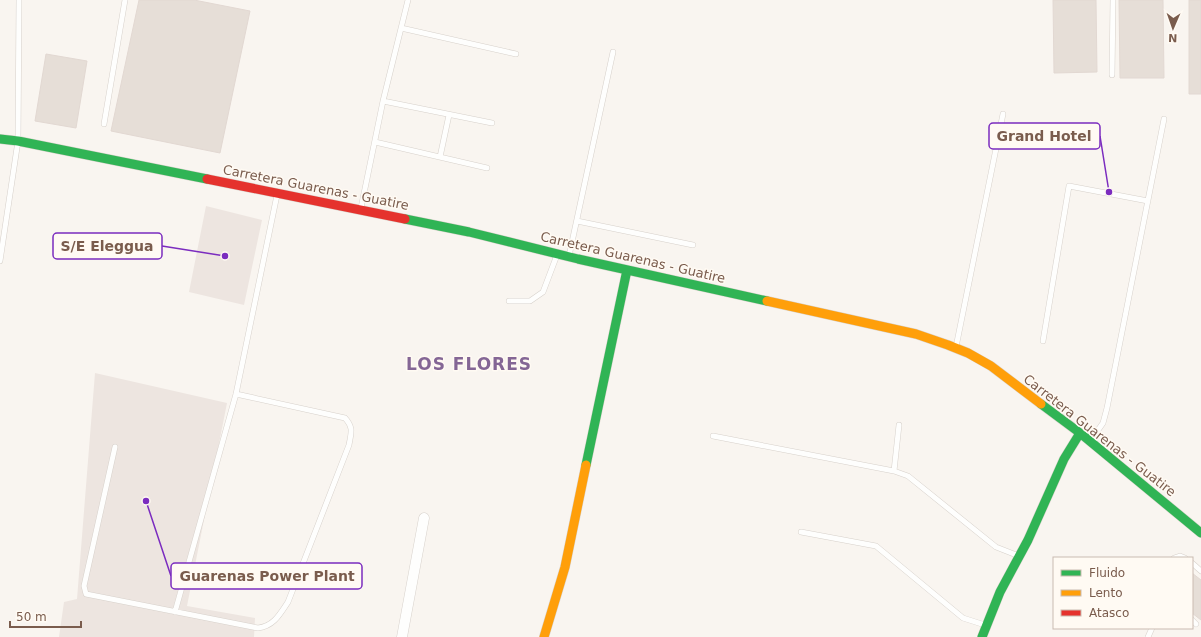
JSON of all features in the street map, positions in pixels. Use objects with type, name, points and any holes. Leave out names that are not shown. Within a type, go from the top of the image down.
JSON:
[{"type":"main road","name":"Carretera Guarenas - Guatire","points":[[0,139],[18,141],[361,209],[469,232],[627,270],[916,334],[956,348],[991,366],[1091,441],[1201,533]]},
{"type":"main road","points":[[544,637],[564,567],[627,270]]},
{"type":"main road","points":[[982,637],[1003,587],[1020,556],[1058,470],[1080,433]]},
{"type":"street","points":[[402,637],[424,518]]},
{"type":"lane","points":[[0,261],[18,141],[18,0]]},
{"type":"lane","points":[[104,124],[125,0]]},
{"type":"lane","points":[[361,209],[383,101],[408,0]]},
{"type":"lane","points":[[1112,0],[1112,75]]},
{"type":"lane","points":[[401,28],[516,54]]},
{"type":"lane","points":[[569,256],[613,52]]},
{"type":"lane","points":[[383,101],[492,123]]},
{"type":"lane","points":[[956,348],[1003,114]]},
{"type":"lane","points":[[440,157],[449,115]]},
{"type":"lane","points":[[1091,441],[1103,423],[1107,408],[1164,119]]},
{"type":"lane","points":[[375,142],[487,168]]},
{"type":"lane","points":[[1043,341],[1069,186],[1148,201]]},
{"type":"lane","points":[[175,612],[236,394],[278,193]]},
{"type":"lane","points":[[577,221],[693,245]]},
{"type":"lane","points":[[509,301],[530,301],[543,292],[558,254]]},
{"type":"lane","points":[[115,447],[84,586],[86,594],[258,628],[266,627],[281,614],[288,602],[349,445],[352,432],[350,424],[345,418],[236,394]]},
{"type":"lane","points":[[894,471],[898,425]]},
{"type":"lane","points":[[713,436],[894,471],[908,476],[996,547],[1020,556]]},
{"type":"lane","points":[[801,532],[876,546],[963,618],[986,625]]},
{"type":"lane","points":[[1193,564],[1201,571]]},
{"type":"lane","points":[[1193,621],[1196,624]]},
{"type":"shaded area","points":[[206,206],[262,220],[244,305],[189,292]]},
{"type":"shaded area","points":[[95,373],[227,403],[187,606],[255,618],[254,637],[59,637],[64,602],[77,599]]},
{"type":"building","points":[[139,0],[194,0],[250,11],[220,153],[111,131]]},
{"type":"building","points":[[1053,0],[1096,0],[1097,72],[1054,73]]},
{"type":"building","points":[[1119,0],[1163,0],[1164,78],[1120,78]]},
{"type":"building","points":[[1189,0],[1201,0],[1201,94],[1189,94]]},
{"type":"building","points":[[46,54],[87,61],[76,128],[35,121]]},
{"type":"building","points":[[1193,574],[1201,580],[1201,620],[1193,614]]},
{"type":"traffic: fast","points":[[0,139],[18,141],[207,179]]},
{"type":"traffic: fast","points":[[405,219],[469,232],[578,259],[767,301]]},
{"type":"traffic: fast","points":[[586,465],[627,270]]},
{"type":"traffic: fast","points":[[1041,404],[1080,433],[1201,533]]},
{"type":"traffic: fast","points":[[982,637],[1000,592],[1028,540],[1064,459],[1080,433]]},
{"type":"traffic: slow","points":[[767,301],[916,334],[948,345],[968,353],[991,366],[1041,404]]},
{"type":"traffic: slow","points":[[544,637],[565,567],[586,465]]},
{"type":"traffic: jam","points":[[207,179],[405,219]]},
{"type":"place","name":"Grand Hotel","points":[[1109,192]]},
{"type":"place","name":"S/E Eleggua","points":[[225,256]]},
{"type":"place","name":"Guarenas Power Plant","points":[[146,501]]},
{"type":"district","name":"LOS FLORES","points":[[469,364]]}]
